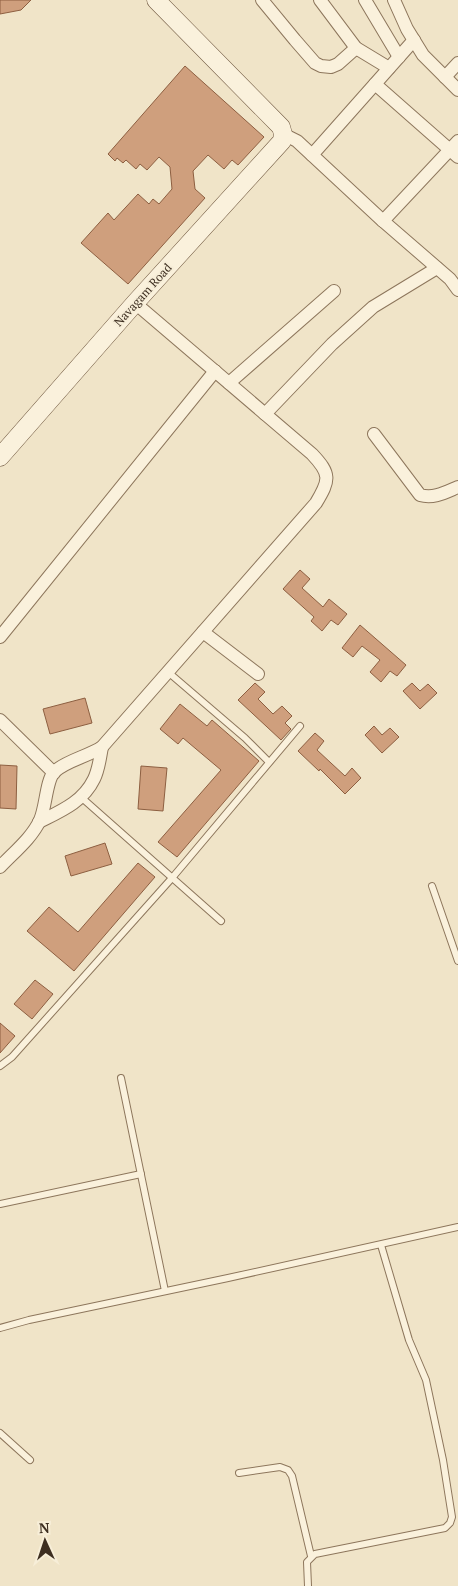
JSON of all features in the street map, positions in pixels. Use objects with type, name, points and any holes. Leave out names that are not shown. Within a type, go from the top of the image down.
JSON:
[{"type":"street","points":[[262,0],[300,46],[321,66],[331,67],[338,64],[356,48]]},
{"type":"street","points":[[320,0],[356,48],[389,68]]},
{"type":"street","points":[[365,0],[399,57]]},
{"type":"street","points":[[394,0],[407,29],[423,55],[458,90]]},
{"type":"street","points":[[159,1],[281,127],[283,134],[296,141],[312,155],[450,279],[458,290]]},
{"type":"street","points":[[312,155],[414,40]]},
{"type":"street","points":[[445,77],[458,62]]},
{"type":"street","points":[[375,84],[455,149],[384,221]]},
{"type":"street","name":"Navagam Road","points":[[0,457],[135,303],[281,144],[283,134]]},
{"type":"street","points":[[265,414],[332,344],[374,307],[437,268]]},
{"type":"street","points":[[230,384],[334,291]]},
{"type":"street","points":[[0,867],[39,822],[45,805],[49,781],[54,773],[60,767],[93,754],[102,748],[316,503],[327,480],[321,463],[135,303]]},
{"type":"street","points":[[0,637],[215,371]]},
{"type":"street","points":[[374,434],[420,494],[426,496],[440,495],[457,491]]},
{"type":"street","points":[[203,632],[258,674]]},
{"type":"street","points":[[0,720],[54,773]]},
{"type":"street","points":[[39,822],[82,798],[95,777],[102,748]]},
{"type":"lane","points":[[168,672],[270,762]]},
{"type":"lane","points":[[0,1066],[12,1057],[172,878],[300,726]]},
{"type":"lane","points":[[82,798],[221,921]]},
{"type":"lane","points":[[432,886],[458,961]]},
{"type":"lane","points":[[121,1078],[165,1292]]},
{"type":"lane","points":[[0,1204],[141,1174]]},
{"type":"lane","points":[[0,1328],[29,1320],[458,1227]]},
{"type":"lane","points":[[308,1586],[307,1562],[311,1556],[318,1552],[445,1528],[450,1523],[452,1517],[443,1460],[426,1380],[409,1340],[381,1245]]},
{"type":"lane","points":[[0,1433],[30,1460]]},
{"type":"lane","points":[[239,1473],[280,1467],[288,1470],[292,1476],[311,1556]]},
{"type":"building","points":[[0,0],[31,0],[21,10],[0,14]]},
{"type":"building","points":[[185,66],[264,137],[238,165],[232,160],[224,169],[208,155],[193,171],[195,189],[205,198],[128,284],[81,243],[108,213],[114,220],[138,194],[149,204],[153,199],[159,204],[172,189],[170,167],[159,157],[147,170],[140,164],[136,169],[126,160],[123,163],[117,158],[115,161],[108,154]]},
{"type":"building","points":[[300,570],[310,579],[302,588],[323,607],[329,599],[347,614],[338,625],[331,620],[322,631],[311,621],[314,617],[283,589]]},
{"type":"building","points":[[360,625],[406,665],[397,676],[390,671],[381,682],[370,672],[380,660],[362,646],[353,657],[342,648]]},
{"type":"building","points":[[255,683],[265,692],[258,699],[273,714],[282,706],[292,716],[285,723],[291,729],[281,740],[238,700]]},
{"type":"building","points":[[412,683],[420,691],[428,684],[437,693],[420,709],[403,691]]},
{"type":"building","points":[[85,698],[92,723],[50,734],[43,709]]},
{"type":"building","points":[[180,704],[207,726],[212,720],[259,761],[177,857],[158,842],[221,770],[183,738],[178,744],[160,729]]},
{"type":"building","points":[[374,726],[382,735],[390,728],[399,737],[382,753],[365,735]]},
{"type":"building","points":[[315,733],[324,741],[317,750],[345,776],[352,768],[361,778],[345,794],[320,769],[319,771],[298,751]]},
{"type":"building","points":[[0,765],[17,766],[16,809],[0,808]]},
{"type":"building","points":[[141,766],[167,768],[163,811],[138,809]]},
{"type":"building","points":[[105,843],[112,864],[71,876],[65,856]]},
{"type":"building","points":[[138,863],[155,877],[74,971],[27,931],[49,907],[78,932]]},
{"type":"building","points":[[35,980],[53,994],[32,1019],[14,1004]]},
{"type":"building","points":[[0,1023],[15,1036],[0,1053]]}]
